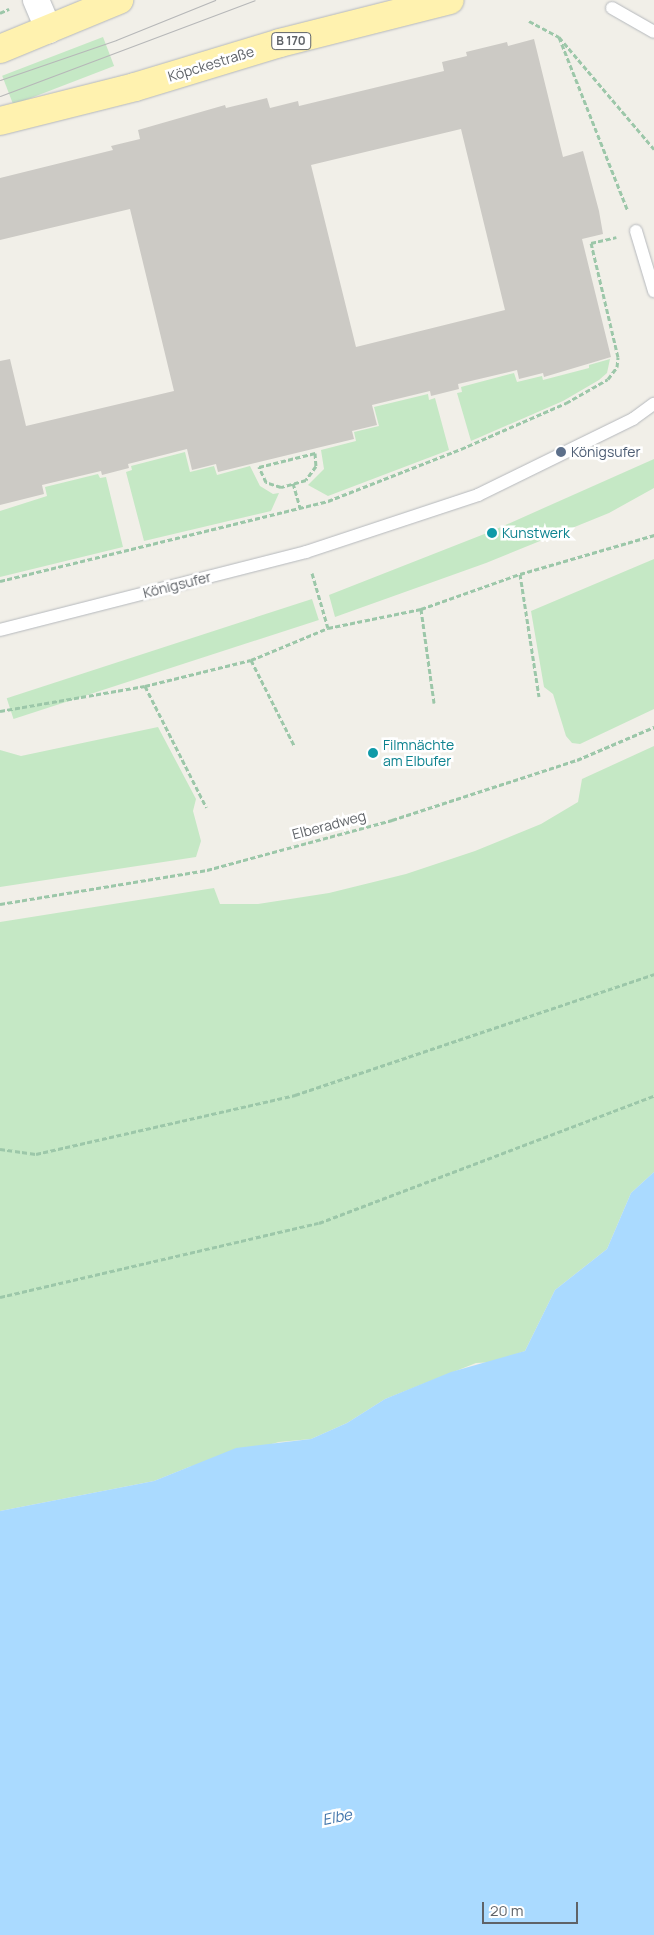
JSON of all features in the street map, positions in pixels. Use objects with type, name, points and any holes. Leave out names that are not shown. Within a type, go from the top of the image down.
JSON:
[{"type":"main road","points":[[0,49],[119,0]]},
{"type":"main road","name":"Köpckestraße","points":[[0,121],[134,87],[280,44],[450,0]]},
{"type":"street","points":[[36,0],[49,30]]},
{"type":"lane","points":[[612,8],[654,32]]},
{"type":"lane","points":[[636,231],[654,291]]},
{"type":"lane","name":"Königsufer","points":[[0,630],[306,552],[478,495],[633,419],[654,404]]},
{"type":"path","points":[[529,21],[559,37],[654,149]]},
{"type":"path","points":[[0,581],[300,508],[362,488],[461,449],[566,403],[608,379],[617,367],[618,357],[591,243],[636,231],[559,37]]},
{"type":"path","points":[[315,453],[314,472],[306,480],[293,483],[281,487],[268,484],[259,468],[286,457],[315,453]]},
{"type":"path","points":[[293,483],[300,508]]},
{"type":"path","points":[[0,710],[145,686],[251,660],[328,628],[421,609],[520,574],[654,535]]},
{"type":"path","points":[[520,574],[539,697]]},
{"type":"path","points":[[319,597],[328,628]]},
{"type":"path","points":[[421,609],[434,702]]},
{"type":"path","points":[[251,660],[294,746]]},
{"type":"path","points":[[145,686],[206,807]]},
{"type":"path","name":"Elberadweg","points":[[0,904],[207,870],[327,837],[577,760],[654,727]]},
{"type":"path","points":[[0,1148],[36,1154],[295,1095],[654,974]]},
{"type":"path","points":[[0,1297],[319,1223],[654,1096]]},
{"type":"green space","points":[[103,37],[114,66],[13,105],[2,76]]},
{"type":"green space","points":[[610,359],[607,373],[599,380],[563,401],[471,441],[457,393],[462,392],[461,387],[514,373],[517,382],[542,376],[543,380],[589,368],[589,365]]},
{"type":"green space","points":[[428,394],[429,400],[435,398],[449,450],[328,496],[308,485],[324,469],[321,450],[356,441],[354,432],[379,426],[374,407]]},
{"type":"green space","points":[[185,452],[190,472],[214,466],[217,475],[250,466],[260,486],[273,494],[279,493],[271,511],[144,541],[126,472],[132,470],[131,466]]},
{"type":"green space","points":[[654,459],[654,488],[609,513],[486,563],[335,617],[329,595],[492,531]]},
{"type":"green space","points":[[98,474],[100,478],[106,477],[123,547],[0,577],[0,511],[47,496],[45,487]]},
{"type":"green space","points":[[654,559],[654,709],[580,744],[572,743],[566,736],[553,694],[544,687],[531,611]]},
{"type":"green space","points":[[312,599],[319,620],[14,719],[7,698]]},
{"type":"green space","points":[[158,727],[196,799],[193,811],[201,841],[196,857],[0,887],[0,750],[21,756]]},
{"type":"green space","points":[[654,746],[654,1172],[631,1193],[607,1249],[555,1290],[525,1351],[494,1362],[476,1363],[385,1399],[347,1423],[311,1439],[279,1442],[189,1467],[154,1481],[0,1511],[0,922],[214,888],[220,904],[258,904],[329,893],[406,874],[475,851],[541,824],[578,802],[582,779]]},
{"type":"water","name":"Elbe","points":[[654,1172],[654,1935],[0,1935],[0,1511],[154,1481],[236,1448],[311,1439],[347,1423],[385,1399],[451,1372],[525,1351],[555,1290],[607,1249],[631,1193]]},
{"type":"building","points":[[534,39],[563,157],[583,151],[603,234],[582,239],[611,357],[544,377],[543,373],[519,379],[517,370],[458,384],[459,389],[431,396],[430,391],[372,405],[377,425],[352,431],[354,439],[218,472],[216,464],[192,470],[187,449],[128,464],[129,468],[102,475],[101,471],[42,485],[44,494],[0,505],[0,361],[10,359],[26,426],[174,391],[130,209],[0,240],[0,178],[113,150],[111,146],[140,139],[138,130],[225,105],[226,108],[267,98],[270,108],[298,101],[299,106],[444,71],[442,62],[467,56],[466,52],[507,42],[508,46]],"holes":[[[461,129],[505,310],[356,347],[311,165]]]},
{"type":"tram line","points":[[0,80],[116,40],[215,0]]},
{"type":"tram line","points":[[0,96],[255,0]]},
{"type":"place","name":"Königsufer","points":[[561,452]]},
{"type":"place","name":"Kunstwerk","points":[[492,533]]},
{"type":"place","name":"Filmnächte am Elbufer","points":[[373,753]]}]
